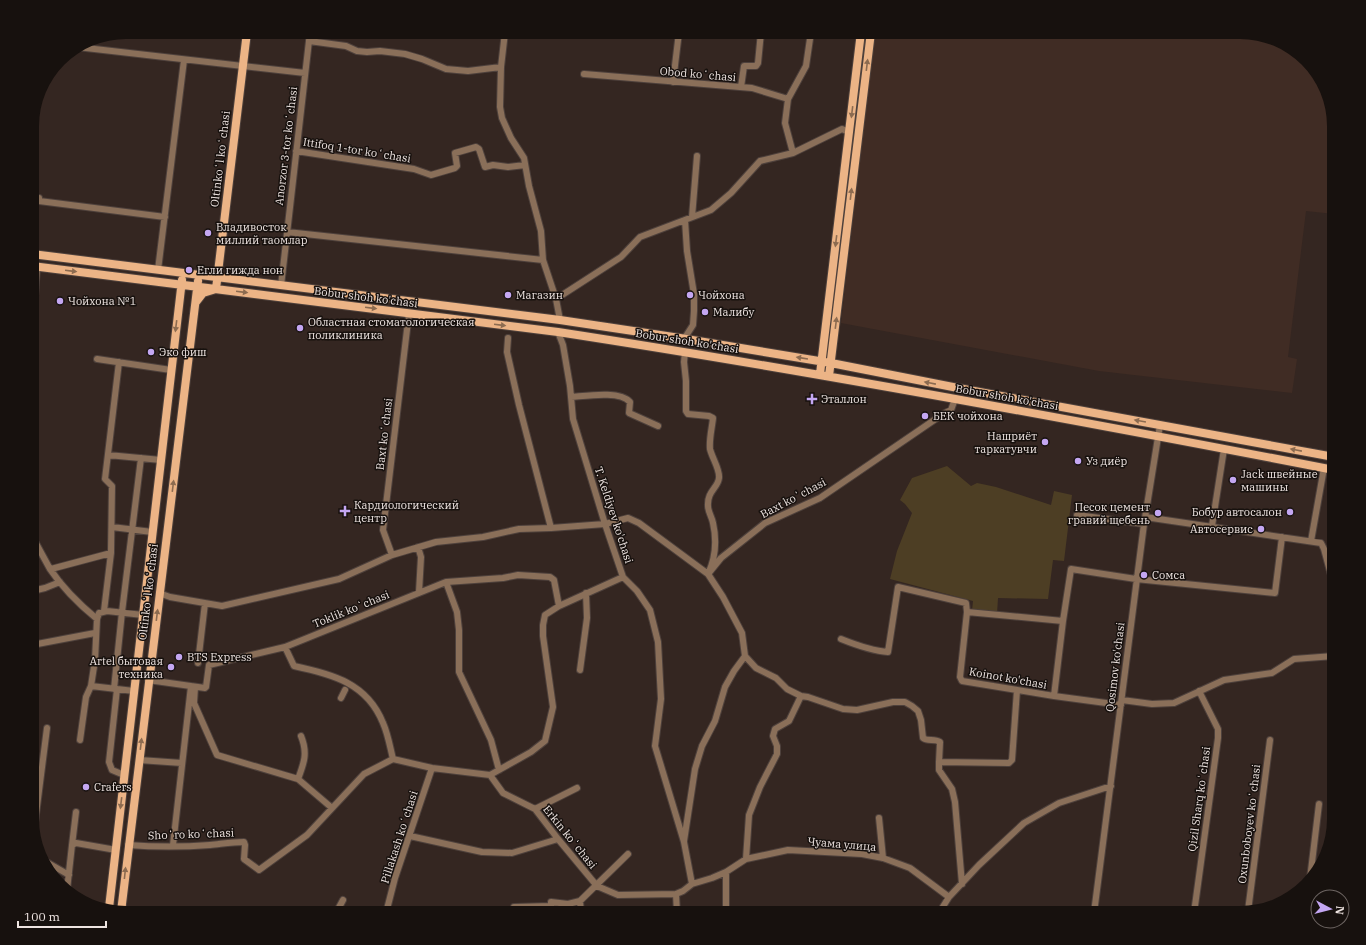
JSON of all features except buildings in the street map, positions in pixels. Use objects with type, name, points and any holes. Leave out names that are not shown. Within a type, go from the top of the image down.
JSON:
[{"type":"main road","name":"Oltinkoʻl koʻchasi","points":[[216,288],[246,39]]},
{"type":"main road","points":[[820,374],[860,39]]},
{"type":"main road","points":[[829,376],[869,39]]},
{"type":"main road","name":"Bobur shoh ko'chasi","points":[[39,255],[560,320],[684,339],[822,361],[1327,456]]},
{"type":"main road","name":"Bobur shoh ko'chasi","points":[[39,268],[216,288],[558,332],[820,374],[1327,469]]},
{"type":"main road","name":"Oltinkoʻl koʻchasi","points":[[109,904],[183,273]]},
{"type":"main road","name":"Oltinkoʻl koʻchasi","points":[[122,906],[148,680],[199,275]]},
{"type":"main road","points":[[179,300],[188,290],[217,277]]},
{"type":"main road","points":[[196,302],[203,293],[216,288]]},
{"type":"street","points":[[504,39],[501,66],[500,107],[502,118],[511,138],[524,158],[529,186],[541,230],[543,260],[556,299],[560,320]]},
{"type":"street","points":[[673,82],[678,39]]},
{"type":"street","name":"Obod koʻchasi","points":[[584,74],[741,87],[744,66],[756,66],[758,63],[760,39]]},
{"type":"street","points":[[793,153],[785,123],[788,99],[806,66],[810,39]]},
{"type":"street","points":[[309,41],[346,46],[357,51],[380,51],[405,54],[446,69],[468,70],[501,66]]},
{"type":"street","name":"Anorzor 3-tor koʻchasi","points":[[281,286],[309,41]]},
{"type":"street","points":[[86,49],[305,73]]},
{"type":"street","points":[[158,270],[184,60]]},
{"type":"street","points":[[741,87],[752,88],[788,99]]},
{"type":"street","points":[[556,299],[621,257],[640,237],[711,210],[730,193],[760,161],[793,153],[842,129],[849,137],[858,142]]},
{"type":"street","name":"Ittifoq 1-tor koʻchasi","points":[[296,151],[414,169],[431,175],[456,168],[455,153],[476,147],[479,149],[485,167],[493,165],[525,165]]},
{"type":"street","points":[[692,217],[697,156]]},
{"type":"street","points":[[39,201],[165,217]]},
{"type":"street","points":[[684,339],[693,325],[694,311],[694,294],[687,251],[685,220]]},
{"type":"street","points":[[286,232],[543,260]]},
{"type":"street","name":"Baxt koʻchasi","points":[[392,555],[383,530],[409,313]]},
{"type":"street","name":"T. Keldiyev ko'chasi","points":[[558,332],[563,345],[573,419],[605,524],[623,577],[637,591],[650,610],[658,642],[661,699],[655,746],[684,842],[692,884]]},
{"type":"street","points":[[508,338],[507,352],[551,528]]},
{"type":"street","points":[[685,352],[686,411],[688,414],[709,416],[713,418],[710,448],[719,477],[718,482],[710,493],[708,500],[708,510],[714,529],[715,550],[714,560],[708,574]]},
{"type":"street","points":[[97,359],[171,370]]},
{"type":"street","points":[[104,611],[111,553],[112,527],[112,486],[105,479],[118,362]]},
{"type":"street","points":[[571,397],[598,394],[625,398],[630,402],[628,413],[658,426]]},
{"type":"street","name":"Baxt koʻchasi","points":[[708,574],[721,558],[765,523],[824,495],[951,410],[955,399]]},
{"type":"street","name":"Qosimov ko'chasi","points":[[1095,906],[1136,579],[1160,425]]},
{"type":"street","points":[[1212,526],[1224,449]]},
{"type":"street","points":[[108,455],[161,460]]},
{"type":"street","points":[[124,775],[112,770],[110,766],[122,612],[140,458]]},
{"type":"street","points":[[1311,541],[1324,468]]},
{"type":"street","points":[[1077,515],[1212,526],[1311,541],[1320,543],[1324,549],[1327,560]]},
{"type":"street","points":[[159,593],[170,597],[222,606],[339,579],[392,555],[436,542],[483,537],[519,529],[605,524],[628,518],[639,523],[708,574],[723,597],[742,633],[745,656],[756,668],[776,678],[787,690],[843,709],[857,710],[893,702],[905,702],[912,706],[920,715],[923,738],[926,740],[938,740],[940,742],[939,770],[952,789],[955,802],[962,884]]},
{"type":"street","points":[[112,527],[152,532]]},
{"type":"street","points":[[1054,696],[1071,569],[1136,579],[1275,593],[1282,537]]},
{"type":"street","points":[[418,547],[421,556],[419,592]]},
{"type":"street","points":[[39,548],[60,582],[96,619]]},
{"type":"street","points":[[51,569],[111,553]]},
{"type":"street","name":"Toklik koʻchasi","points":[[193,686],[206,687],[209,665],[285,647],[446,582],[503,578],[518,575],[550,577],[554,580],[559,606]]},
{"type":"street","points":[[285,647],[294,666],[314,670],[364,694],[374,706],[383,723],[393,759],[432,768],[490,775],[531,752],[545,741],[553,707],[543,625],[545,615],[559,606],[623,577]]},
{"type":"street","points":[[39,589],[60,582]]},
{"type":"street","points":[[446,582],[457,612],[459,630],[459,672],[491,740],[499,770]]},
{"type":"street","points":[[841,639],[856,645],[882,652],[888,652],[898,587],[966,603],[967,612],[1063,621]]},
{"type":"street","points":[[580,670],[587,618],[586,593]]},
{"type":"street","points":[[198,663],[205,603]]},
{"type":"street","points":[[80,740],[86,697],[91,686],[95,660],[96,619],[100,613],[104,611],[143,615]]},
{"type":"street","name":"Koinot ko'chasi","points":[[967,612],[960,677],[962,681],[1054,696],[1152,704],[1174,703],[1230,679],[1272,673],[1294,659],[1327,657]]},
{"type":"street","points":[[39,644],[95,633]]},
{"type":"street","points":[[684,842],[695,769],[702,746],[715,721],[725,686],[745,656]]},
{"type":"street","points":[[148,680],[193,686]]},
{"type":"street","points":[[91,686],[134,691]]},
{"type":"street","points":[[173,846],[182,763],[193,686]]},
{"type":"street","points":[[193,686],[194,703],[217,755],[298,779],[332,808]]},
{"type":"street","points":[[341,698],[347,686]]},
{"type":"street","points":[[939,762],[1009,763],[1012,760],[1017,690]]},
{"type":"street","name":"Qizil Sharq koʻchasi","points":[[1195,906],[1218,733],[1218,728],[1199,691]]},
{"type":"street","points":[[746,859],[749,815],[760,787],[777,754],[773,736],[774,729],[789,721],[801,696]]},
{"type":"street","points":[[39,791],[47,728]]},
{"type":"street","points":[[298,779],[304,762],[305,746],[301,736]]},
{"type":"street","name":"Oxunboboyev koʻchasi","points":[[1249,905],[1270,740]]},
{"type":"street","name":"Shoʻro koʻchasi","points":[[128,845],[173,846],[244,842],[244,859],[259,870],[307,835],[364,774],[393,759]]},
{"type":"street","points":[[139,760],[182,763]]},
{"type":"street","name":"Pillakash koʻchasi","points":[[388,906],[395,878],[432,768]]},
{"type":"street","name":"Erkin koʻchasi","points":[[490,775],[503,793],[535,809],[558,840],[597,886],[618,895],[676,894]]},
{"type":"street","points":[[943,906],[949,897],[979,865],[1024,823],[1059,803],[1110,786]]},
{"type":"street","points":[[535,809],[577,788]]},
{"type":"street","points":[[1311,868],[1320,804]]},
{"type":"street","points":[[68,883],[76,812]]},
{"type":"street","points":[[879,818],[883,858]]},
{"type":"street","points":[[410,836],[482,852],[512,853],[558,840]]},
{"type":"street","points":[[72,845],[76,843],[116,850]]},
{"type":"street","name":"Чуама улица","points":[[676,894],[692,884],[726,872],[746,859],[788,850],[862,854],[883,858],[910,868],[949,897]]},
{"type":"street","points":[[551,906],[551,902],[568,904],[580,901],[628,854]]},
{"type":"street","points":[[56,869],[69,875]]},
{"type":"street","points":[[726,872],[726,906]]},
{"type":"street","points":[[676,894],[677,906]]},
{"type":"street","points":[[340,906],[343,900]]},
{"type":"street","points":[[580,901],[580,906]]},
{"type":"shaded area","points":[[874,39],[1252,40],[1263,42],[1279,48],[1288,54],[1305,69],[1318,87],[1325,109],[1327,126],[1327,213],[1306,211],[1288,357],[1297,359],[1292,393],[1099,371],[841,323]]},
{"type":"shaded area","points":[[947,466],[971,486],[977,483],[996,487],[1051,505],[1054,491],[1072,495],[1064,561],[1053,560],[1048,599],[998,598],[997,614],[972,611],[973,601],[890,579],[897,551],[912,513],[900,500],[912,478]]},
{"type":"place","name":"Владивосток миллий таомлар","points":[[208,233]]},
{"type":"place","name":"Егли гижда нон","points":[[189,270]]},
{"type":"place","name":"Магазин","points":[[508,295]]},
{"type":"place","name":"Чойхона","points":[[690,295]]},
{"type":"place","name":"Чойхона №1","points":[[60,301]]},
{"type":"place","name":"Малибу","points":[[705,312]]},
{"type":"place","name":"Областная стоматологическая поликлиника","points":[[300,328]]},
{"type":"place","name":"Эко фиш","points":[[151,352]]},
{"type":"place","name":"Эталлон","points":[[812,399]]},
{"type":"place","name":"БЕК чойхона","points":[[925,416]]},
{"type":"place","name":"Нашриёт таркатувчи","points":[[1045,442]]},
{"type":"place","name":"Уз диёр","points":[[1078,461]]},
{"type":"place","name":"Jack швейные машины","points":[[1233,480]]},
{"type":"place","name":"Кардиологический центр","points":[[345,511]]},
{"type":"place","name":"Бобур автосалон","points":[[1290,512]]},
{"type":"place","name":"Песок цемент гравий щебень","points":[[1158,513]]},
{"type":"place","name":"Автосервис","points":[[1261,529]]},
{"type":"place","name":"Сомса","points":[[1144,575]]},
{"type":"place","name":"BTS Express","points":[[179,657]]},
{"type":"place","name":"Artel бытовая техника","points":[[171,667]]},
{"type":"place","name":"Crafers","points":[[86,787]]}]
